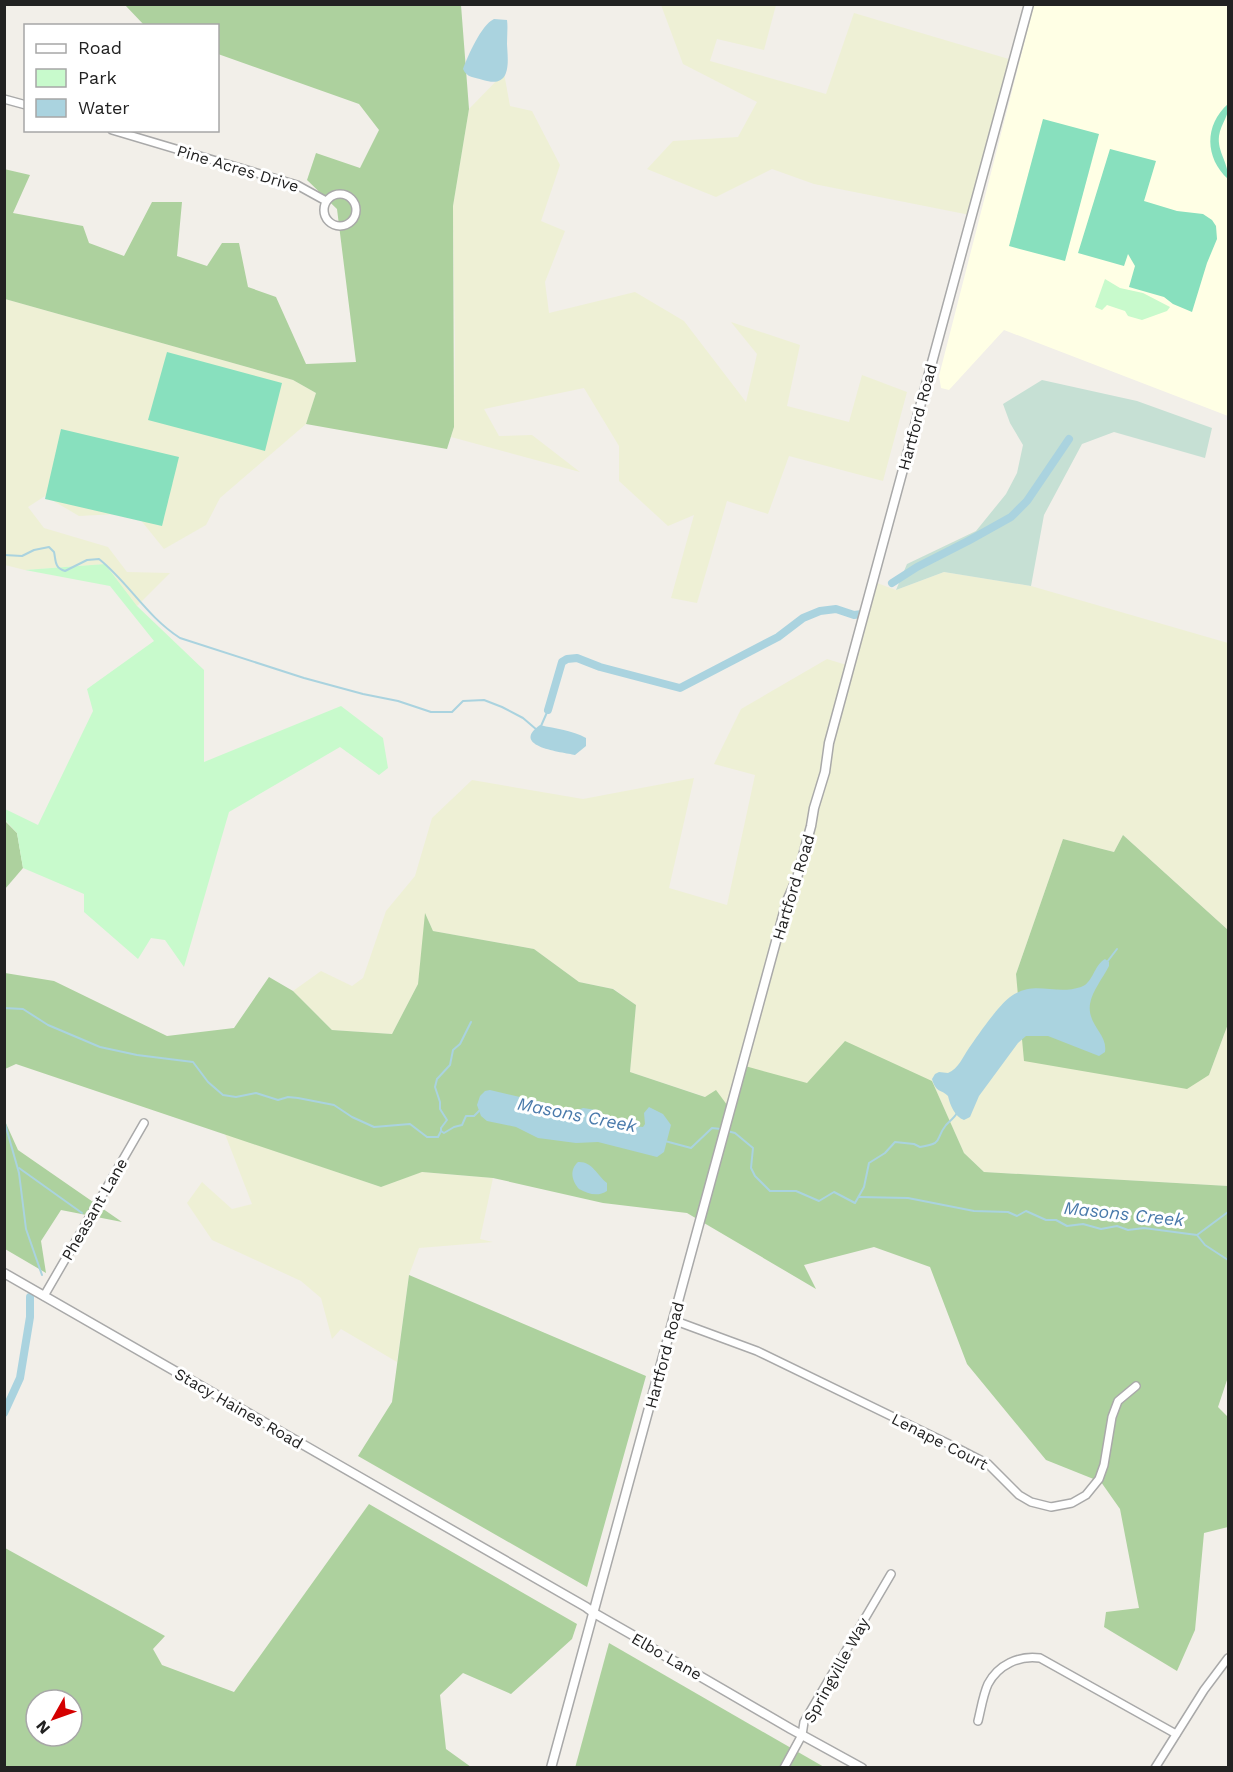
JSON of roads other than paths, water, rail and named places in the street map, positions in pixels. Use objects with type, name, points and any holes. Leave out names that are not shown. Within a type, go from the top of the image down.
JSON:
[{"type":"street","name":"Hartford Road","points":[[551,1767],[787,901],[797,878],[825,772],[829,743],[1029,4]]},
{"type":"street","points":[[4,99],[24,104]]},
{"type":"street","name":"Pine Acres Drive","points":[[119,132],[297,185],[326,201]]},
{"type":"street","points":[[343,194],[352,198],[357,206],[356,215],[351,223],[342,227],[333,225],[326,219],[324,210],[326,201],[334,195],[343,194]]},
{"type":"street","name":"Pheasant Lane","points":[[44,1296],[144,1123]]},
{"type":"street","name":"Stacy Haines Road","points":[[4,1273],[473,1544]]},
{"type":"street","name":"Lenape Court","points":[[674,1320],[757,1351],[988,1464],[1027,1500],[1041,1506],[1072,1503],[1082,1498],[1094,1487],[1104,1465],[1112,1417],[1118,1401],[1136,1386]]},
{"type":"street","name":"Elbo Lane","points":[[473,1544],[586,1607],[802,1735],[862,1767]]},
{"type":"street","name":"Springville Way","points":[[784,1767],[802,1735],[804,1722],[891,1574]]},
{"type":"street","points":[[978,1721],[985,1692],[992,1679],[1008,1664],[1027,1656],[1040,1658],[1176,1734]]},
{"type":"street","points":[[1155,1767],[1211,1679],[1228,1658]]},
{"type":"water","points":[[494,19],[507,20],[508,58],[504,77],[492,82],[471,77],[463,69],[480,34]]},
{"type":"water","points":[[540,725],[581,735],[586,738],[586,746],[575,755],[541,747],[531,739],[532,732]]},
{"type":"water","points":[[1105,959],[1109,962],[1109,966],[1093,994],[1090,1011],[1094,1024],[1104,1040],[1105,1052],[1099,1056],[1048,1036],[1026,1036],[1018,1043],[979,1096],[970,1117],[964,1120],[958,1116],[948,1096],[935,1087],[932,1079],[935,1074],[948,1073],[955,1068],[988,1021],[1010,997],[1028,989],[1062,990],[1081,987],[1088,982],[1098,965]]},
{"type":"water","points":[[490,1090],[550,1104],[562,1113],[569,1114],[583,1108],[596,1110],[601,1112],[611,1124],[643,1127],[644,1113],[649,1107],[663,1114],[671,1125],[664,1152],[657,1157],[598,1142],[576,1143],[538,1138],[516,1127],[487,1121],[481,1116],[477,1105],[480,1096]]},
{"type":"water","points":[[578,1162],[583,1162],[594,1169],[607,1183],[607,1191],[593,1194],[579,1189],[572,1176],[573,1168]]},
{"type":"waterway","points":[[892,583],[917,567],[1011,517],[1027,501],[1069,439]]},
{"type":"waterway","points":[[4,555],[22,556],[34,550],[49,547],[54,552],[57,566],[65,571],[87,560],[99,559],[120,578],[157,620],[180,638],[304,678],[398,701],[431,712],[452,712],[463,701],[484,700],[523,718],[537,730]]},
{"type":"waterway","points":[[548,710],[562,662],[567,659],[577,658],[600,667],[680,688],[778,637],[803,618],[820,611],[836,609],[854,615],[862,614]]},
{"type":"waterway","points":[[541,726],[548,710]]},
{"type":"waterway","points":[[1107,962],[1117,949]]},
{"type":"waterway","name":"Masons Creek","points":[[4,1008],[23,1009],[48,1025],[100,1047],[137,1055],[193,1062],[208,1082],[223,1095],[236,1097],[256,1093],[278,1100],[288,1097],[334,1105],[352,1117],[374,1127],[410,1124],[427,1137],[438,1137],[441,1131],[444,1133],[462,1125],[466,1116],[474,1116],[480,1110]]},
{"type":"waterway","points":[[441,1131],[447,1120],[440,1109],[435,1087],[437,1079],[450,1065],[453,1050],[460,1044],[471,1022]]},
{"type":"waterway","name":"Masons Creek","points":[[727,1131],[735,1133],[753,1148],[751,1168],[755,1176],[770,1191],[796,1191],[819,1201],[834,1192],[855,1203],[864,1187],[869,1163],[885,1153],[895,1142],[920,1147],[933,1144],[957,1113]]},
{"type":"waterway","points":[[4,1120],[19,1173],[26,1229],[42,1275]]},
{"type":"waterway","name":"Masons Creek","points":[[665,1141],[691,1148],[712,1128],[721,1129]]},
{"type":"waterway","points":[[19,1168],[82,1213]]},
{"type":"waterway","name":"Masons Creek","points":[[859,1197],[908,1198],[974,1211],[1008,1212],[1017,1216],[1026,1211],[1046,1220],[1056,1220],[1067,1226],[1083,1224],[1101,1229],[1117,1226],[1128,1230],[1144,1228],[1197,1235],[1205,1245],[1228,1260]]},
{"type":"waterway","points":[[1197,1235],[1228,1212]]},
{"type":"waterway","points":[[4,1413],[20,1378],[30,1317],[30,1297]]}]
